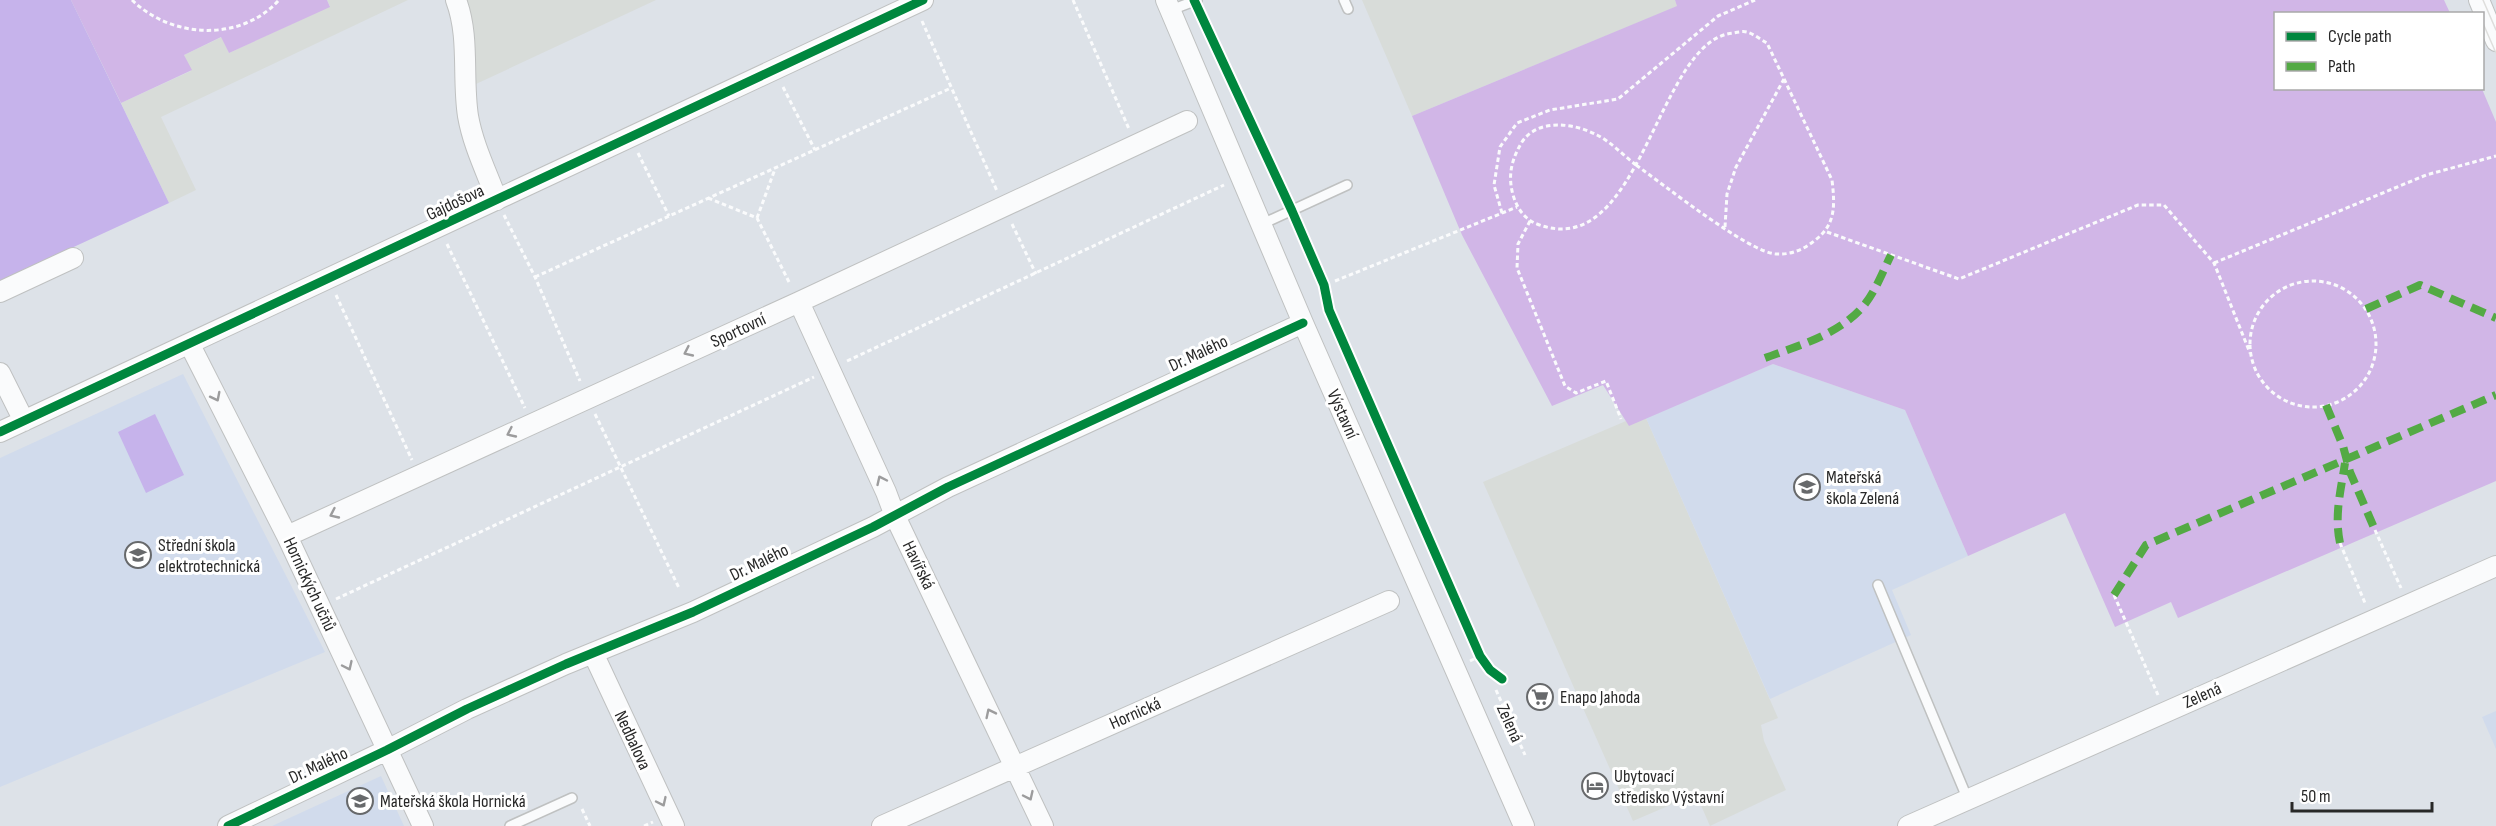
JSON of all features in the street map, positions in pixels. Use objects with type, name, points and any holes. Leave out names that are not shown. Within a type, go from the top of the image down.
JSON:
[{"type":"street","points":[[456,0],[462,16],[471,130],[497,200]]},
{"type":"street","name":"Gajdošova","points":[[0,432],[329,280],[918,2]]},
{"type":"street","name":"Výstavní","points":[[1168,5],[1303,323],[1524,826]]},
{"type":"street","points":[[2484,12],[2496,41]]},
{"type":"street","name":"Sportovní","points":[[287,536],[799,302],[1187,121]]},
{"type":"street","points":[[0,292],[73,258]]},
{"type":"street","name":"Havířská","points":[[799,302],[895,516],[1043,826]]},
{"type":"street","name":"Dr. Malého","points":[[228,826],[467,709],[693,612],[895,516],[948,487],[1303,323]]},
{"type":"street","name":"Hornických učňů","points":[[190,345],[321,606],[423,826]]},
{"type":"street","points":[[0,373],[24,421]]},
{"type":"street","name":"Zelená","points":[[1908,826],[2496,566]]},
{"type":"street","name":"Hornická","points":[[882,826],[1389,601]]},
{"type":"street","name":"Nedbalova","points":[[593,653],[674,826]]},
{"type":"lane","points":[[1168,5],[1197,0]]},
{"type":"lane","points":[[1262,224],[1347,185]]},
{"type":"lane","points":[[1292,211],[1324,285]]},
{"type":"lane","points":[[1878,585],[1968,800]]},
{"type":"lane","points":[[510,826],[572,798]]},
{"type":"path","points":[[132,0],[147,14],[178,28],[212,32],[245,24],[279,0]]},
{"type":"path","points":[[1073,0],[1136,145]]},
{"type":"path","points":[[1502,213],[1494,184],[1500,147],[1517,123],[1550,110],[1618,99],[1718,16],[1755,0]]},
{"type":"path","points":[[918,2],[951,88],[1036,274]]},
{"type":"path","points":[[1636,165],[1605,210],[1592,220],[1575,228],[1553,231],[1530,221],[1517,207],[1511,186],[1510,168],[1526,136],[1545,126],[1572,125],[1597,135],[1636,165],[1749,244],[1775,254],[1801,251],[1827,232],[1835,205],[1832,180],[1767,43],[1746,31],[1721,34],[1692,58],[1636,165]]},
{"type":"path","points":[[774,70],[815,150]]},
{"type":"path","points":[[1725,227],[1727,194],[1736,167],[1784,79]]},
{"type":"path","points":[[535,277],[951,88]]},
{"type":"path","points":[[630,138],[669,216]]},
{"type":"path","points":[[2214,263],[2426,175],[2496,156]]},
{"type":"path","points":[[757,218],[776,168]]},
{"type":"path","points":[[321,606],[1242,176]]},
{"type":"path","points":[[708,198],[757,218],[799,302]]},
{"type":"path","points":[[497,200],[535,277],[587,399],[679,588]]},
{"type":"path","points":[[1827,232],[1959,279],[2138,205],[2164,205],[2214,263],[2260,379],[2274,393],[2292,403],[2319,406],[2345,398],[2365,378],[2372,366],[2375,337],[2369,316],[2356,298],[2331,283],[2302,281],[2275,293],[2265,303],[2252,327],[2250,353]]},
{"type":"path","points":[[1324,285],[1517,207]]},
{"type":"path","points":[[1530,221],[1518,244],[1517,268],[1565,386],[1576,393],[1606,381],[1621,418]]},
{"type":"path","points":[[439,228],[532,424]]},
{"type":"path","points":[[329,280],[419,476]]},
{"type":"path","points":[[2375,530],[2403,592]]},
{"type":"path","points":[[2340,543],[2367,608]]},
{"type":"path","points":[[2114,595],[2159,699]]},
{"type":"path","points":[[1470,661],[1480,655]]},
{"type":"shaded area","points":[[0,0],[71,0],[169,203],[0,281]]},
{"type":"shaded area","points":[[71,0],[327,0],[330,7],[229,53],[221,37],[184,55],[192,70],[121,103]]},
{"type":"shaded area","points":[[327,0],[408,0],[161,117],[196,190],[169,203],[121,103],[191,71],[184,55],[222,37],[229,53],[330,6]]},
{"type":"shaded area","points":[[461,0],[656,0],[476,84],[471,25]]},
{"type":"shaded area","points":[[1362,0],[1675,0],[1678,6],[1412,116]]},
{"type":"shaded area","points":[[1675,0],[2444,0],[2450,12],[2274,12],[2274,90],[2482,90],[2496,122],[2496,481],[2178,618],[2171,602],[2115,627],[2065,513],[1968,556],[1905,410],[1773,364],[1629,426],[1603,385],[1552,406],[1462,235],[1412,116],[1677,6]]},
{"type":"shaded area","name":"Mateřská škola Zelená","points":[[1773,364],[1905,410],[1968,556],[1892,590],[1911,635],[1770,699],[1646,418]]},
{"type":"shaded area","name":"Střední škola elektrotechnická","points":[[183,374],[325,652],[0,787],[0,458]]},
{"type":"shaded area","points":[[155,414],[184,475],[146,493],[118,432]]},
{"type":"shaded area","points":[[1646,418],[1778,718],[1761,725],[1764,741],[1786,790],[1710,826],[1696,794],[1633,821],[1483,482],[1626,421],[1629,425]]},
{"type":"shaded area","points":[[2496,711],[2496,749],[2482,717]]},
{"type":"shaded area","name":"Mateřská škola Hornická","points":[[381,776],[404,826],[272,826]]},
{"type":"tram line","points":[[2483,0],[2496,30]]},
{"type":"tram line","points":[[2484,26],[2496,53]]},
{"type":"marked path","points":[[1765,358],[1806,343],[1844,323],[1865,304],[1873,293],[1891,255]]},
{"type":"marked path","points":[[2366,309],[2420,285],[2496,318]]},
{"type":"marked path","points":[[2114,595],[2146,545],[2496,395]]},
{"type":"marked path","points":[[2326,405],[2343,446],[2350,472],[2375,530]]},
{"type":"marked path","points":[[2340,543],[2338,513],[2345,463]]},
{"type":"cycle path","points":[[0,432],[923,0]]},
{"type":"cycle path","points":[[1194,0],[1292,211],[1324,285],[1329,310],[1480,656],[1490,670],[1502,679]]},
{"type":"cycle path","points":[[228,826],[467,709],[566,664],[693,612],[873,527],[948,487],[1303,323]]},
{"type":"place","name":"Mateřská škola Zelená","points":[[1807,487]]},
{"type":"place","name":"Střední škola elektrotechnická","points":[[138,555]]},
{"type":"place","name":"Enapo Jahoda","points":[[1540,697]]},
{"type":"place","name":"Ubytovací středisko Výstavní","points":[[1595,786]]},
{"type":"place","name":"Mateřská škola Hornická","points":[[360,801]]}]
